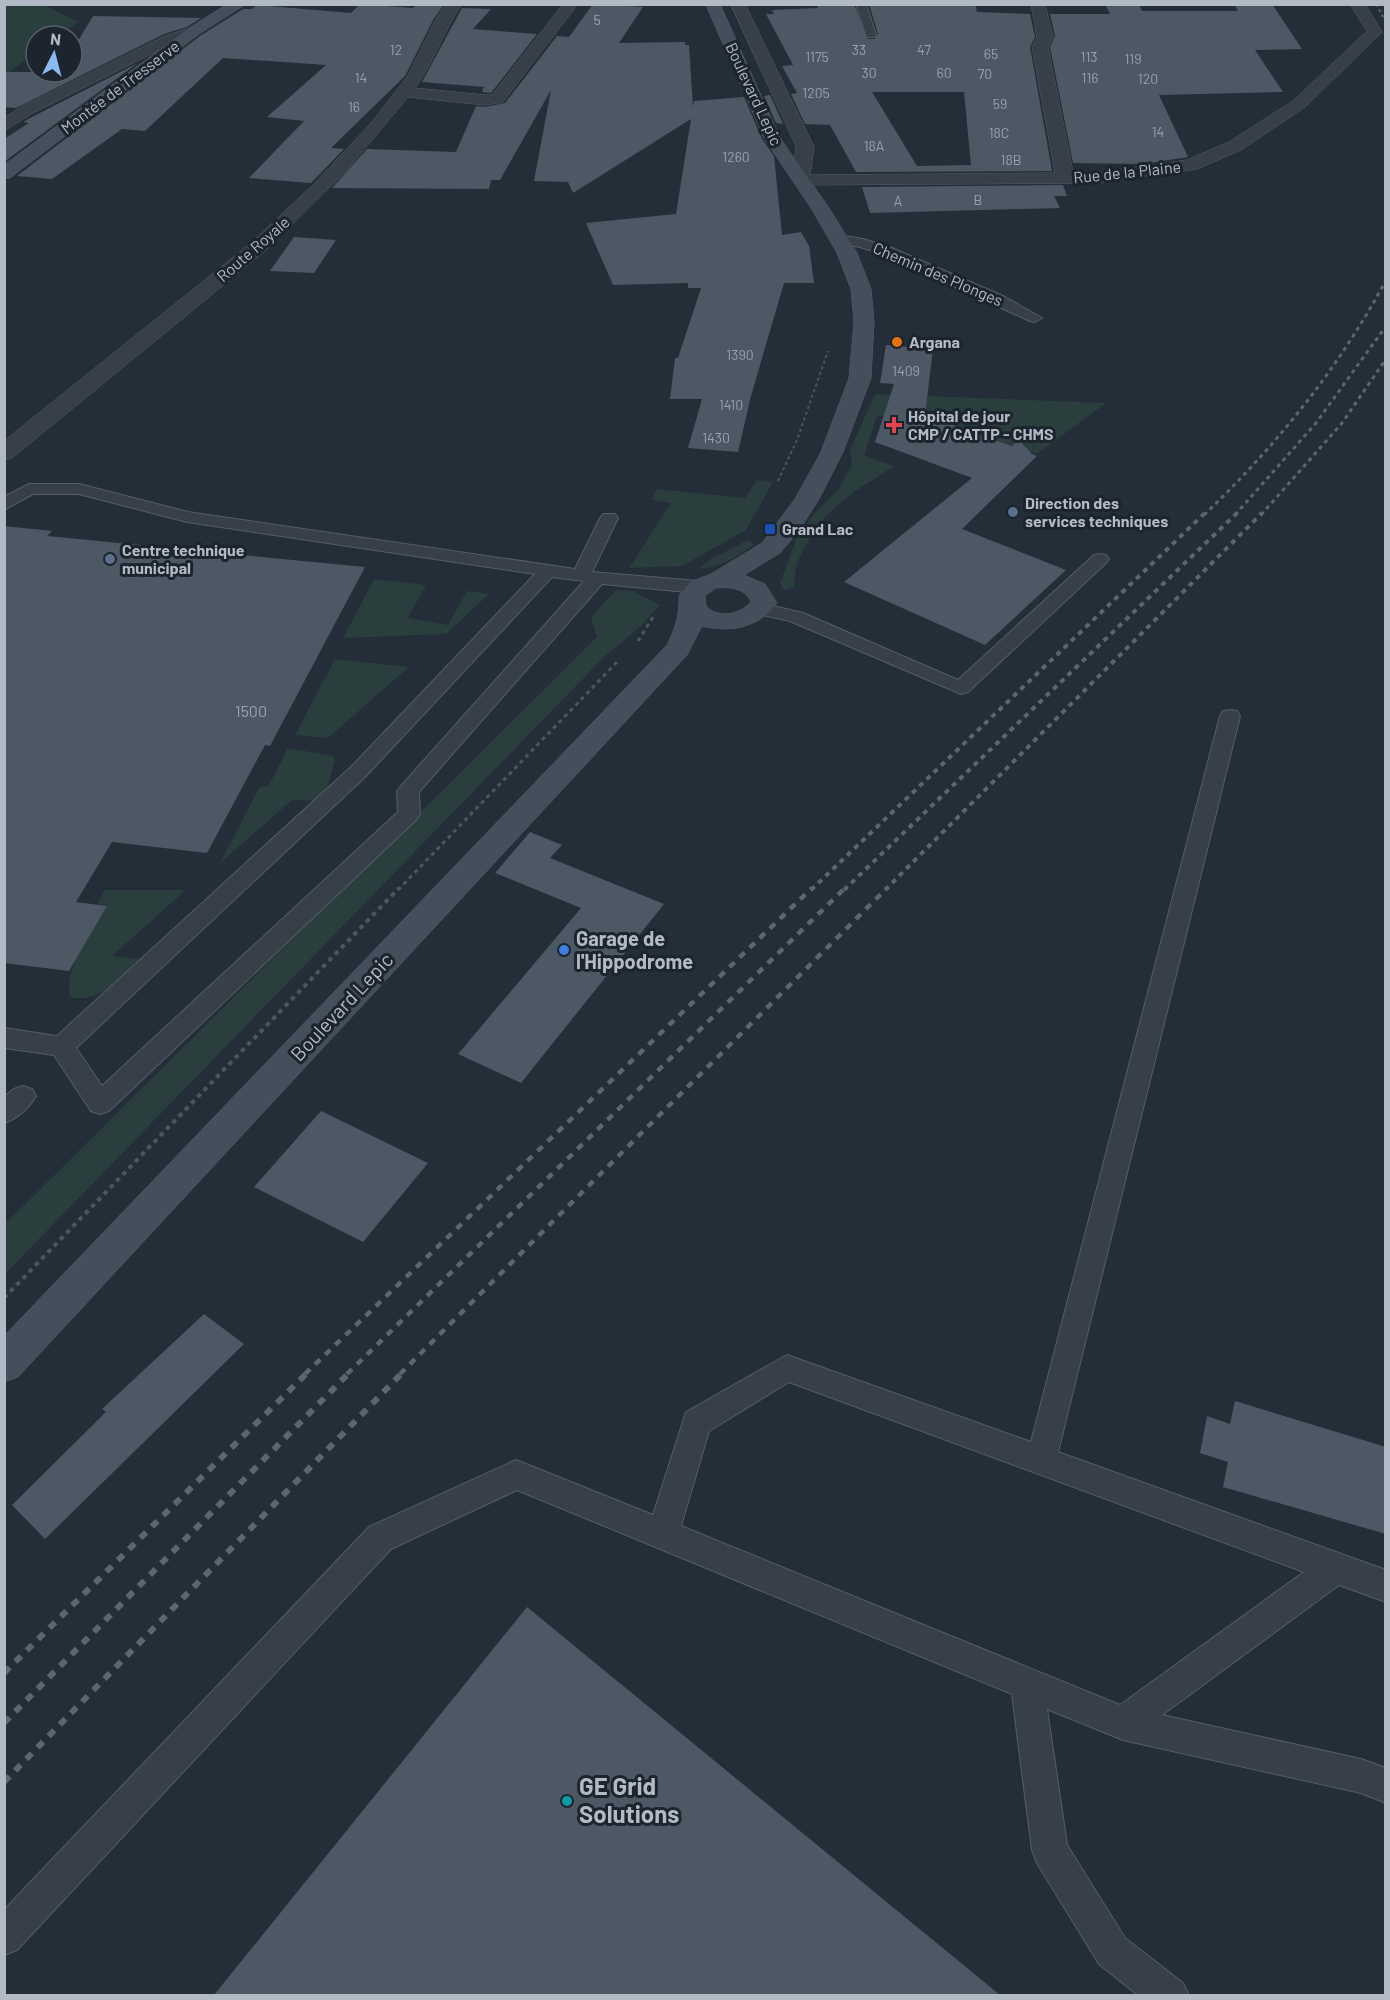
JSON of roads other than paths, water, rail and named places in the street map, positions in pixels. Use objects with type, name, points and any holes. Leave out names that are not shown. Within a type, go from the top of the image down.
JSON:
[{"type":"main road","name":"Montée de Tresserve","points":[[4,174],[194,31],[239,4]]},
{"type":"main road","name":"Boulevard Lepic","points":[[4,1364],[678,649],[688,629],[694,594],[771,548],[791,525],[832,452],[860,378],[864,304],[858,280],[838,239],[772,138],[712,4]]},
{"type":"main road","name":"Boulevard Lepic","points":[[678,649],[716,633],[732,622],[745,620],[761,601],[771,548]]},
{"type":"main road","points":[[732,622],[709,620],[694,594],[743,582],[761,601]]},
{"type":"street","name":"Route Royale","points":[[4,453],[258,247],[351,155],[404,92],[424,64],[447,14],[455,4]]},
{"type":"street","points":[[404,92],[485,100],[497,99],[571,4]]},
{"type":"street","name":"Boulevard Lepic","points":[[738,4],[805,147],[801,180]]},
{"type":"street","points":[[1038,4],[1046,37],[1040,46],[1065,179]]},
{"type":"street","name":"Rue de la Plaine","points":[[801,180],[1096,178],[1191,165],[1235,146],[1299,104],[1375,32],[1358,4]]},
{"type":"street","points":[[4,126],[48,99],[170,39],[194,31]]},
{"type":"lane","points":[[861,4],[871,36]]},
{"type":"lane","name":"Chemin des Plonges","points":[[838,239],[858,240],[1011,305],[1035,318]]},
{"type":"lane","points":[[4,504],[29,489],[79,489],[187,517],[621,581],[694,594]]},
{"type":"lane","points":[[4,1038],[62,1046],[100,1104],[409,814],[408,791],[589,577],[609,518]]},
{"type":"lane","points":[[761,601],[961,688],[1100,559]]},
{"type":"lane","points":[[62,1046],[359,771],[548,571]]},
{"type":"lane","points":[[621,581],[694,594]]},
{"type":"lane","points":[[1041,1461],[1230,716]]},
{"type":"lane","points":[[4,1113],[23,1096]]},
{"type":"lane","points":[[663,1534],[697,1422],[787,1368],[1334,1569],[1386,1586]]},
{"type":"lane","points":[[4,1936],[381,1538],[516,1475],[1123,1723],[1361,1776],[1386,1786]]},
{"type":"lane","points":[[1123,1723],[1334,1569]]},
{"type":"lane","points":[[1027,1684],[1050,1850],[1113,1951],[1170,1995]]},
{"type":"railway","points":[[1376,4],[1386,22]]},
{"type":"railway","points":[[1204,515],[1256,462],[1304,405],[1348,344],[1386,280]]},
{"type":"railway","points":[[1235,514],[1316,423],[1386,326]]},
{"type":"railway","points":[[1261,515],[1342,423],[1386,359]]},
{"type":"railway","points":[[811,890],[1205,513]]},
{"type":"railway","points":[[887,888],[1262,513]]},
{"type":"railway","points":[[844,890],[1235,514]]},
{"type":"railway","points":[[305,1374],[812,888]]},
{"type":"railway","points":[[347,1374],[845,888]]},
{"type":"railway","points":[[400,1374],[887,888]]},
{"type":"railway","points":[[4,1673],[307,1373]]},
{"type":"railway","points":[[4,1723],[349,1373]]},
{"type":"railway","points":[[4,1782],[402,1373]]},
{"type":"place","name":"Argana","points":[[897,342]]},
{"type":"place","name":"Hôpital de jour CMP / CATTP - CHMS","points":[[894,425]]},
{"type":"place","name":"Direction des services techniques","points":[[1013,512]]},
{"type":"place","name":"Grand Lac","points":[[770,529]]},
{"type":"place","name":"Centre technique municipal","points":[[110,559]]},
{"type":"place","name":"Garage de l'Hippodrome","points":[[564,950]]},
{"type":"place","name":"GE Grid Solutions","points":[[567,1801]]}]
